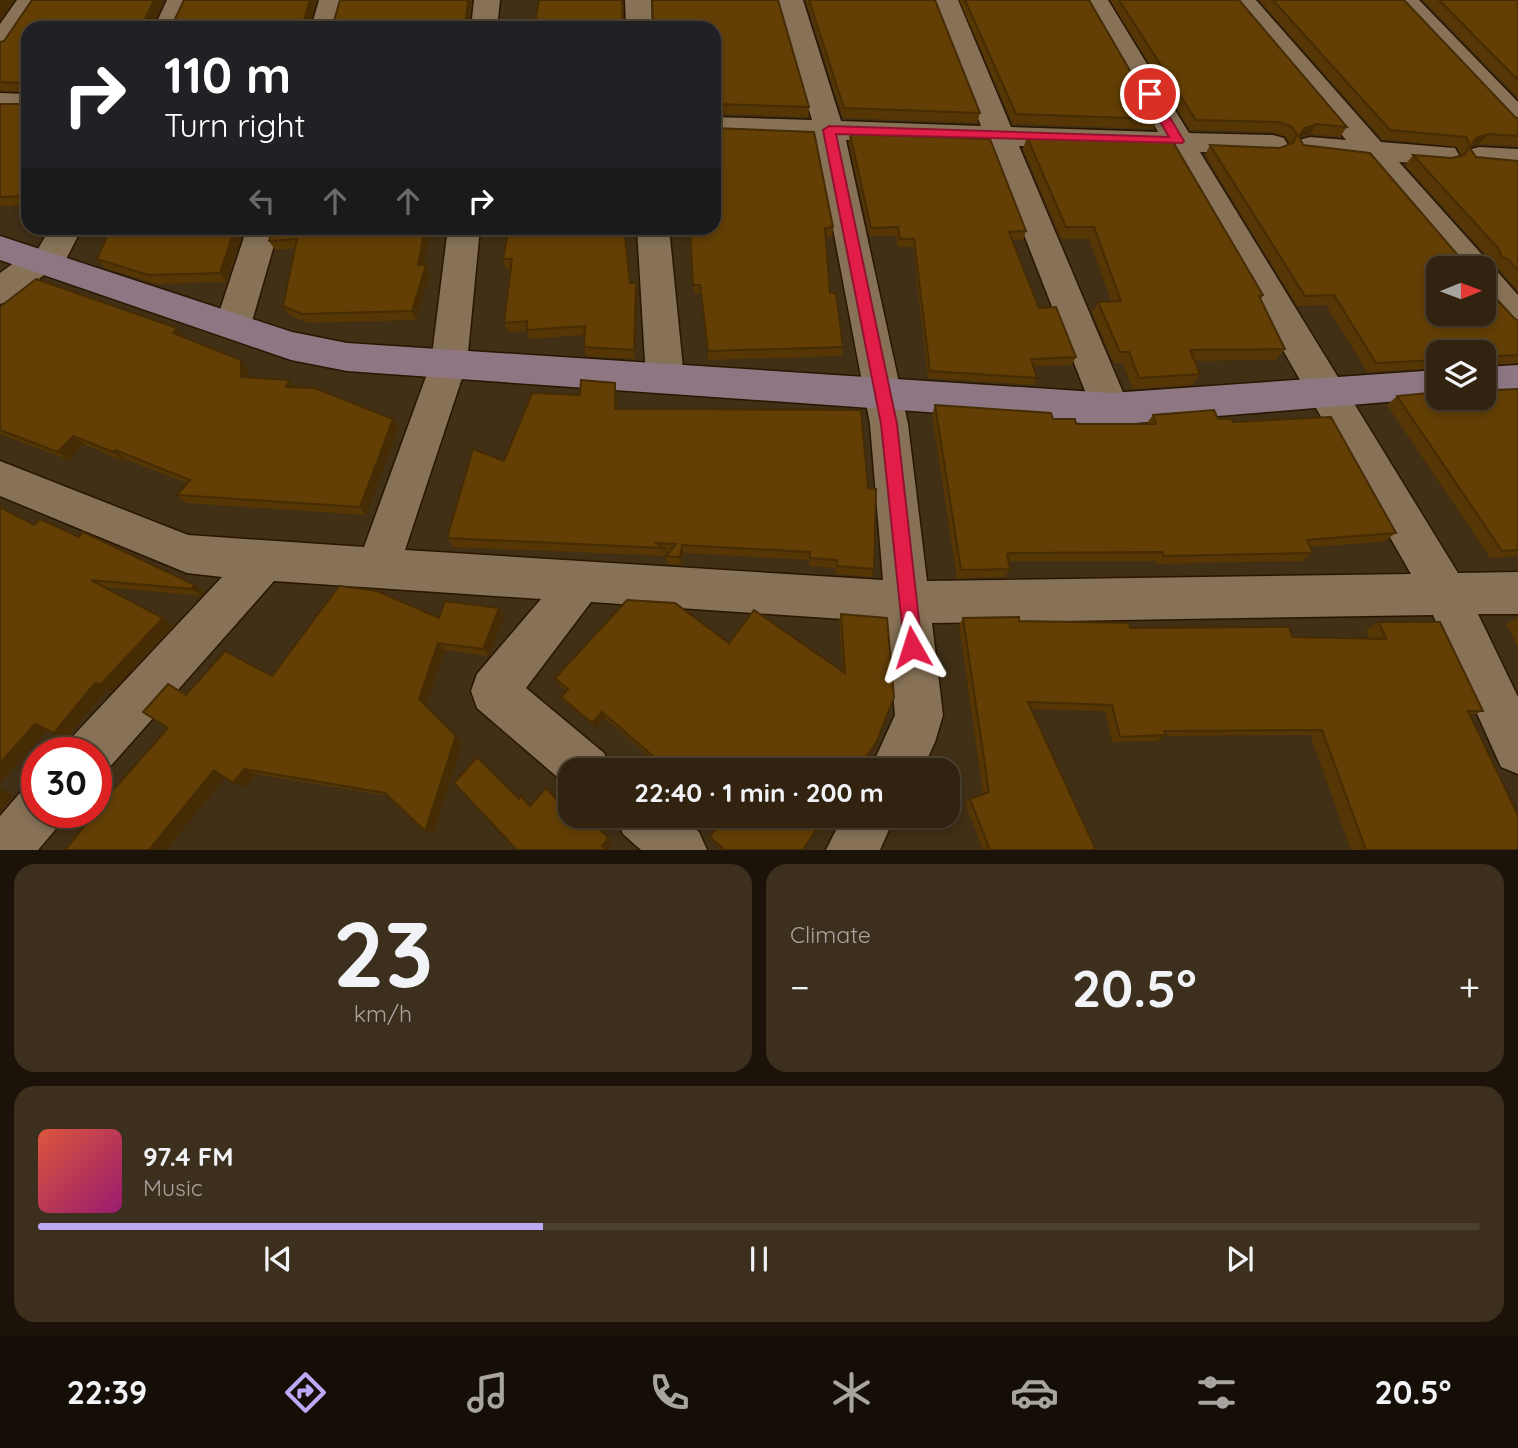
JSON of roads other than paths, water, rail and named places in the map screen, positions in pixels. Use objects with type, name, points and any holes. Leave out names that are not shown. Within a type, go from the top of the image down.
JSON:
[{"type":"street","points":[[0,43],[30,0]]},
{"type":"street","points":[[170,21],[180,0]]},
{"type":"street","points":[[326,21],[332,0]]},
{"type":"street","points":[[484,21],[486,0]]},
{"type":"street","points":[[638,0],[639,21]]},
{"type":"street","points":[[790,0],[829,130],[889,424],[919,715],[911,742],[902,758]]},
{"type":"street","points":[[945,0],[1111,409]]},
{"type":"street","points":[[1095,0],[1447,596],[1518,750]]},
{"type":"street","points":[[1242,0],[1463,256]]},
{"type":"street","points":[[1405,0],[1518,119]]},
{"type":"street","points":[[0,102],[21,103]]},
{"type":"street","points":[[721,126],[1273,145]]},
{"type":"street","points":[[1310,147],[1444,155]]},
{"type":"street","points":[[1479,157],[1518,159]]},
{"type":"street","points":[[0,291],[43,262],[61,235]]},
{"type":"street","points":[[233,325],[261,235]]},
{"type":"street","points":[[377,567],[449,363],[463,235]]},
{"type":"street","points":[[654,235],[665,378]]},
{"type":"street","points":[[0,248],[291,346],[347,357],[1111,409],[1426,386]]},
{"type":"street","points":[[1496,293],[1518,318]]},
{"type":"street","points":[[1496,381],[1518,380]]},
{"type":"street","points":[[0,478],[187,554],[265,561],[908,602],[1518,593]]},
{"type":"street","points":[[105,737],[265,561]]},
{"type":"street","points":[[573,758],[494,691],[579,583]]},
{"type":"street","points":[[4,849],[23,828]]},
{"type":"street","points":[[656,828],[681,849]]},
{"type":"street","points":[[852,849],[863,828]]}]
